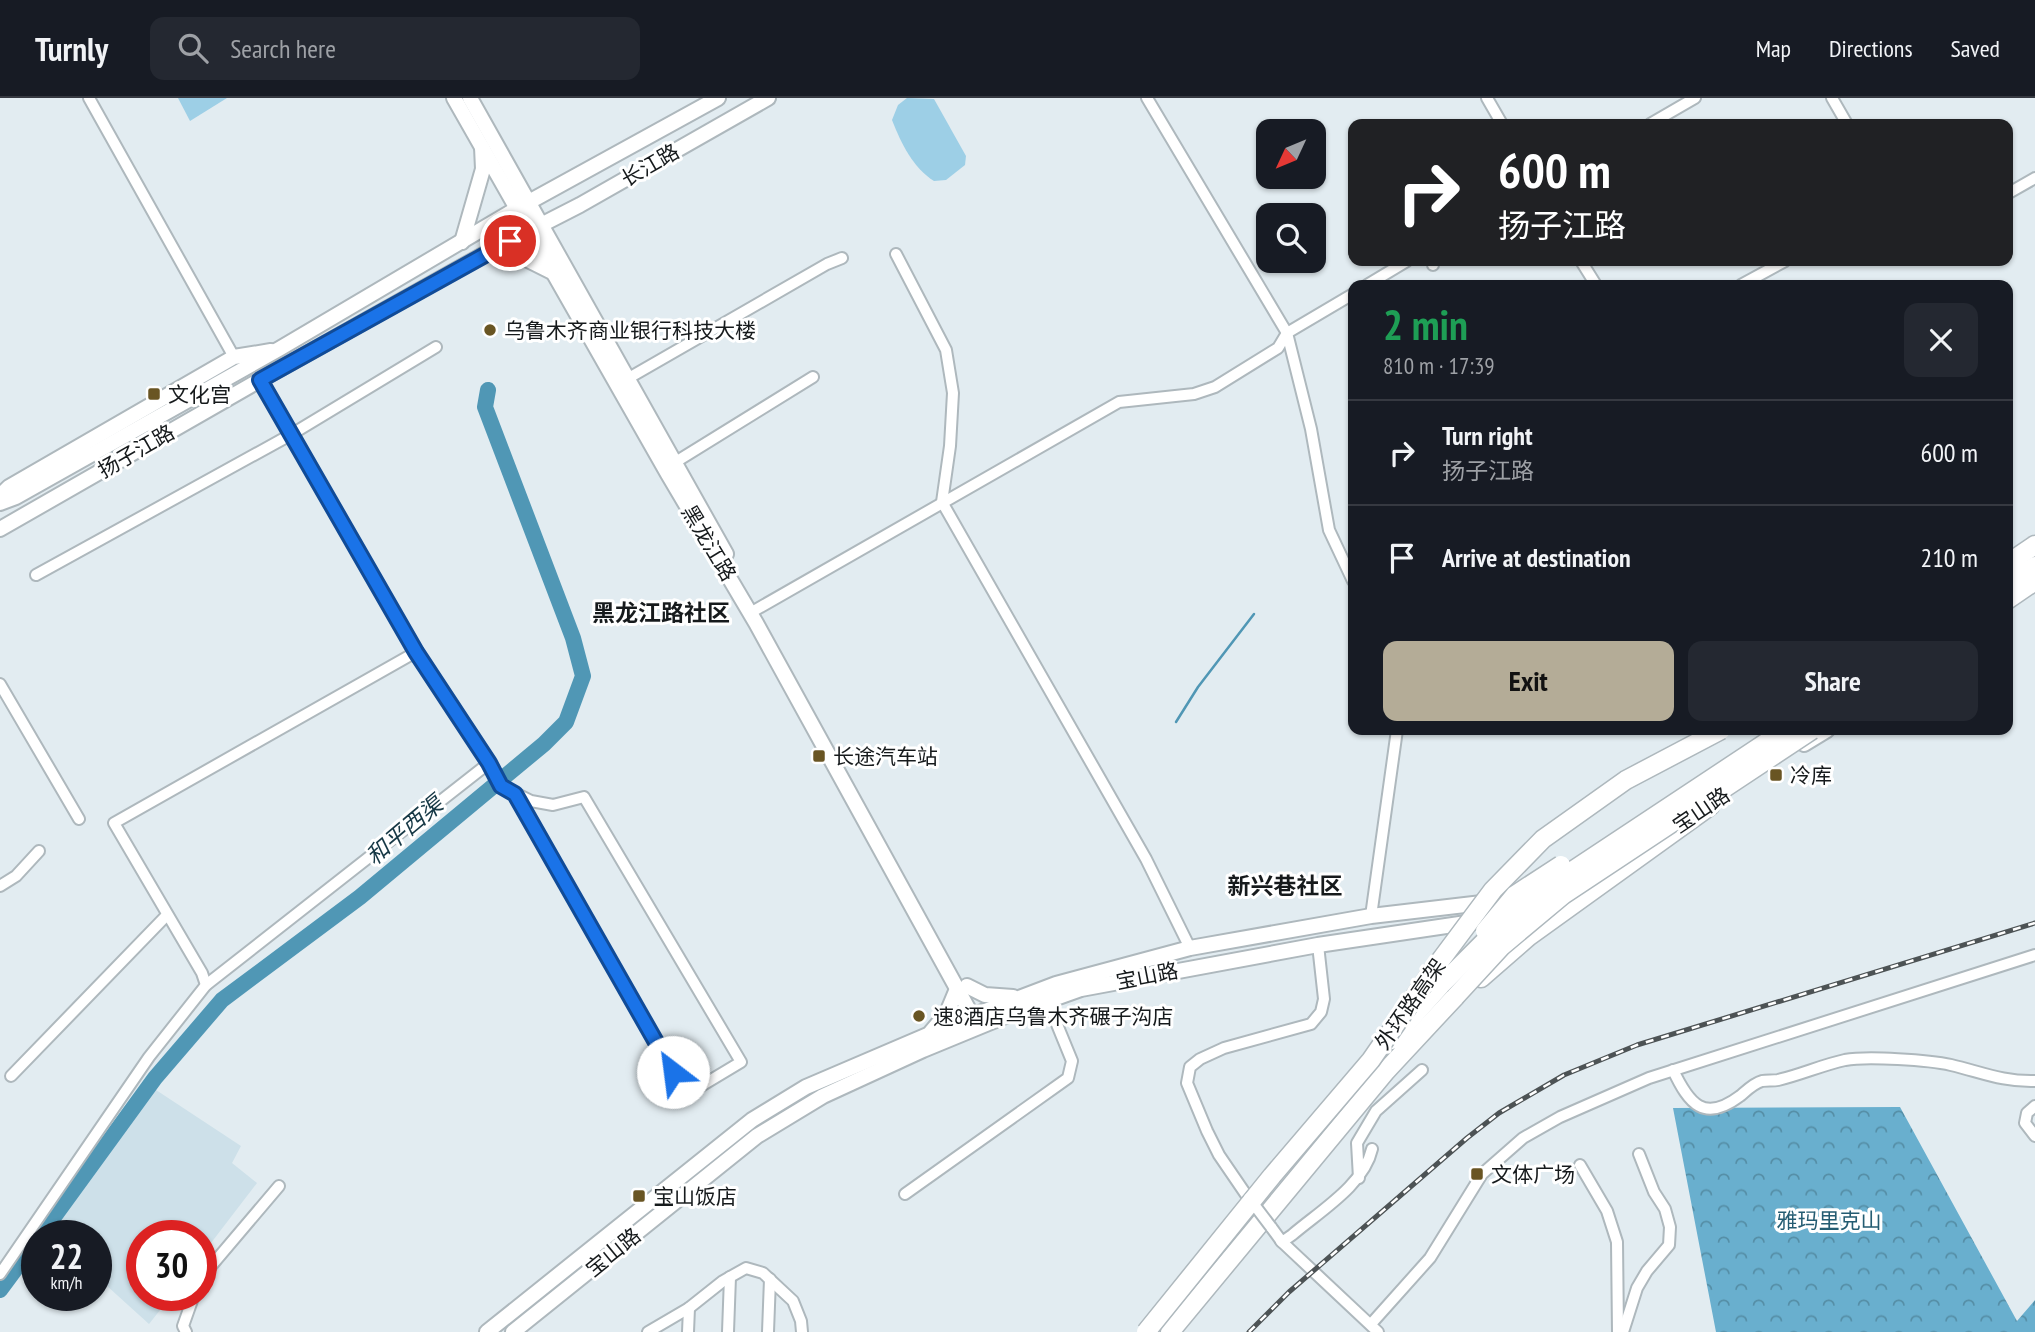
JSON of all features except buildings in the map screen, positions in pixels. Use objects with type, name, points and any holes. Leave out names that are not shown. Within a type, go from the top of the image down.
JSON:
[{"type":"highway","points":[[2013,558],[2035,542]]},
{"type":"highway","points":[[2013,568],[2035,554]]},
{"type":"highway","points":[[2013,580],[2035,566]]},
{"type":"highway","points":[[2013,596],[2035,582]]},
{"type":"highway","name":"外环路高架","points":[[1146,1332],[1371,1059],[1493,890],[1543,839],[1626,779],[1711,735]]},
{"type":"highway","name":"外环路高架","points":[[1160,1332],[1283,1177],[1382,1060],[1504,890],[1554,840],[1637,780],[1724,735]]},
{"type":"highway","points":[[1152,1332],[1375,1060],[1515,895],[1759,735]]},
{"type":"highway","points":[[1441,985],[1491,936],[1554,883],[1777,735]]},
{"type":"highway","points":[[1170,1332],[1386,1071],[1502,946],[1563,895],[1804,735]]},
{"type":"highway","points":[[1441,1013],[1528,937],[1660,844],[1742,782]]},
{"type":"main road","name":"黑龙江路","points":[[454,98],[482,146],[524,205]]},
{"type":"main road","name":"黑龙江路","points":[[470,98],[536,228],[628,379],[980,1020]]},
{"type":"main road","name":"长江路","points":[[524,205],[718,98]]},
{"type":"main road","name":"长江路","points":[[536,228],[768,98]]},
{"type":"main road","points":[[461,242],[483,169],[482,146]]},
{"type":"main road","name":"扬子江路","points":[[0,503],[107,448],[524,205]]},
{"type":"main road","name":"黑龙江路","points":[[536,228],[555,273],[668,474],[754,611]]},
{"type":"main road","name":"扬子江路","points":[[1,526],[490,251],[536,228]]},
{"type":"main road","points":[[490,251],[514,253],[555,273]]},
{"type":"main road","points":[[0,496],[9,487],[234,357],[279,349]]},
{"type":"main road","points":[[2013,607],[2035,591]]},
{"type":"main road","name":"宝山路","points":[[513,1332],[757,1136],[823,1096],[980,1020],[1018,998],[1056,984],[1190,948],[1371,916],[1497,903],[1523,897],[1594,866],[1743,763],[1779,735]]},
{"type":"main road","name":"宝山路","points":[[487,1332],[752,1120],[806,1087],[929,1035],[1101,985],[1318,945],[1529,914],[1603,876],[1742,782],[1819,735]]},
{"type":"main road","points":[[929,1035],[962,988],[985,995],[1018,998]]},
{"type":"street","points":[[89,98],[234,357]]},
{"type":"street","points":[[1147,98],[1287,333],[1311,429],[1329,530],[1348,570]]},
{"type":"street","points":[[1487,98],[1499,119]]},
{"type":"street","points":[[1659,119],[1695,98]]},
{"type":"street","points":[[1832,98],[1844,119]]},
{"type":"street","points":[[2013,191],[2035,178]]},
{"type":"street","points":[[896,254],[946,350],[953,393],[950,446],[942,502],[1146,859],[1190,948]]},
{"type":"street","points":[[628,379],[827,264],[842,258]]},
{"type":"street","points":[[1375,280],[1399,266]]},
{"type":"street","points":[[1750,280],[1775,266]]},
{"type":"street","points":[[754,611],[1119,402],[1194,394],[1215,387],[1278,348],[1287,333],[1348,297]]},
{"type":"street","points":[[36,575],[292,434],[436,347]]},
{"type":"street","points":[[674,463],[813,377]]},
{"type":"street","points":[[260,380],[416,652],[501,786],[531,801],[553,805],[584,797],[741,1062],[686,1095],[515,794]]},
{"type":"street","points":[[206,985],[202,973],[114,823],[416,652]]},
{"type":"street","points":[[0,684],[79,819]]},
{"type":"street","points":[[1371,916],[1396,735]]},
{"type":"street","points":[[0,1274],[149,1057],[206,985],[489,764]]},
{"type":"street","points":[[0,886],[16,876],[38,851]]},
{"type":"street","points":[[10,1076],[167,915]]},
{"type":"street","points":[[1318,945],[1324,999],[1321,1012],[1311,1024],[1224,1048],[1200,1059],[1189,1067],[1187,1083],[1219,1155],[1281,1241],[1375,1328],[1430,1258],[1482,1174],[1523,1138],[1560,1117],[1650,1077],[2035,955]]},
{"type":"street","points":[[905,1194],[1068,1078],[1072,1060],[1047,1000]]},
{"type":"street","points":[[1673,1070],[1693,1102],[1704,1109],[1716,1110],[1726,1107],[1762,1081],[1776,1080],[1846,1060],[1928,1062],[2011,1081],[2035,1081]]},
{"type":"street","points":[[1359,1178],[1357,1143],[1376,1111],[1422,1070]]},
{"type":"street","points":[[2035,1106],[2027,1113],[2025,1123],[2035,1136]]},
{"type":"street","points":[[1281,1241],[1292,1235],[1359,1178],[1369,1162],[1372,1149]]},
{"type":"street","points":[[1620,1332],[1637,1288],[1647,1271],[1669,1245],[1670,1227],[1665,1209],[1654,1192],[1639,1154]]},
{"type":"street","points":[[1580,1165],[1607,1211],[1617,1242],[1620,1332]]},
{"type":"street","points":[[217,1259],[279,1186]]},
{"type":"street","points":[[648,1332],[689,1308],[746,1268],[764,1273],[793,1301],[801,1321],[802,1332]]},
{"type":"street","points":[[728,1332],[730,1277]]},
{"type":"street","points":[[768,1332],[770,1279]]},
{"type":"street","points":[[688,1332],[689,1308]]},
{"type":"street","points":[[186,1332],[183,1326],[188,1311]]},
{"type":"shaded area","points":[[178,98],[227,98],[190,121]]},
{"type":"shaded area","points":[[907,98],[934,99],[966,156],[965,165],[946,180],[934,181],[927,176],[908,154],[899,137],[892,120],[898,105]]},
{"type":"shaded area","points":[[153,1088],[241,1146],[232,1163],[257,1183],[217,1235],[217,1220],[126,1220],[126,1303],[112,1290],[112,1220],[57,1220]]},
{"type":"shaded area","points":[[135,1311],[159,1311],[149,1324]]},
{"type":"green space","name":"雅玛里克山","points":[[1900,1107],[2017,1321],[2035,1300],[2035,1332],[1716,1332],[1673,1108]]},
{"type":"waterway","name":"和平西渠","points":[[52,1220],[155,1078],[222,1000],[360,897],[544,744],[566,722],[583,676],[573,638],[485,407],[488,390]]},
{"type":"waterway","points":[[1176,722],[1198,687],[1254,614]]},
{"type":"waterway","name":"和平西渠","points":[[0,1290],[21,1262]]},
{"type":"railway","points":[[1249,1332],[1289,1292],[1467,1138],[1499,1113],[1564,1075],[1637,1045],[2035,923]]},
{"type":"place","name":"乌鲁木齐商业银行科技大楼","points":[[490,330]]},
{"type":"place","name":"文化宫","points":[[154,394]]},
{"type":"place","name":"长途汽车站","points":[[819,756]]},
{"type":"place","name":"冷库","points":[[1776,775]]},
{"type":"place","name":"速8酒店乌鲁木齐碾子沟店","points":[[919,1016]]},
{"type":"place","name":"文体广场","points":[[1477,1174]]},
{"type":"place","name":"宝山饭店","points":[[639,1196]]},
{"type":"district","name":"黑龙江路社区","points":[[661,612]]},
{"type":"district","name":"新兴巷社区","points":[[1285,885]]},
{"type":"route","points":[[510,241],[260,380],[416,652],[489,763],[501,786],[515,794],[673,1072]]}]
